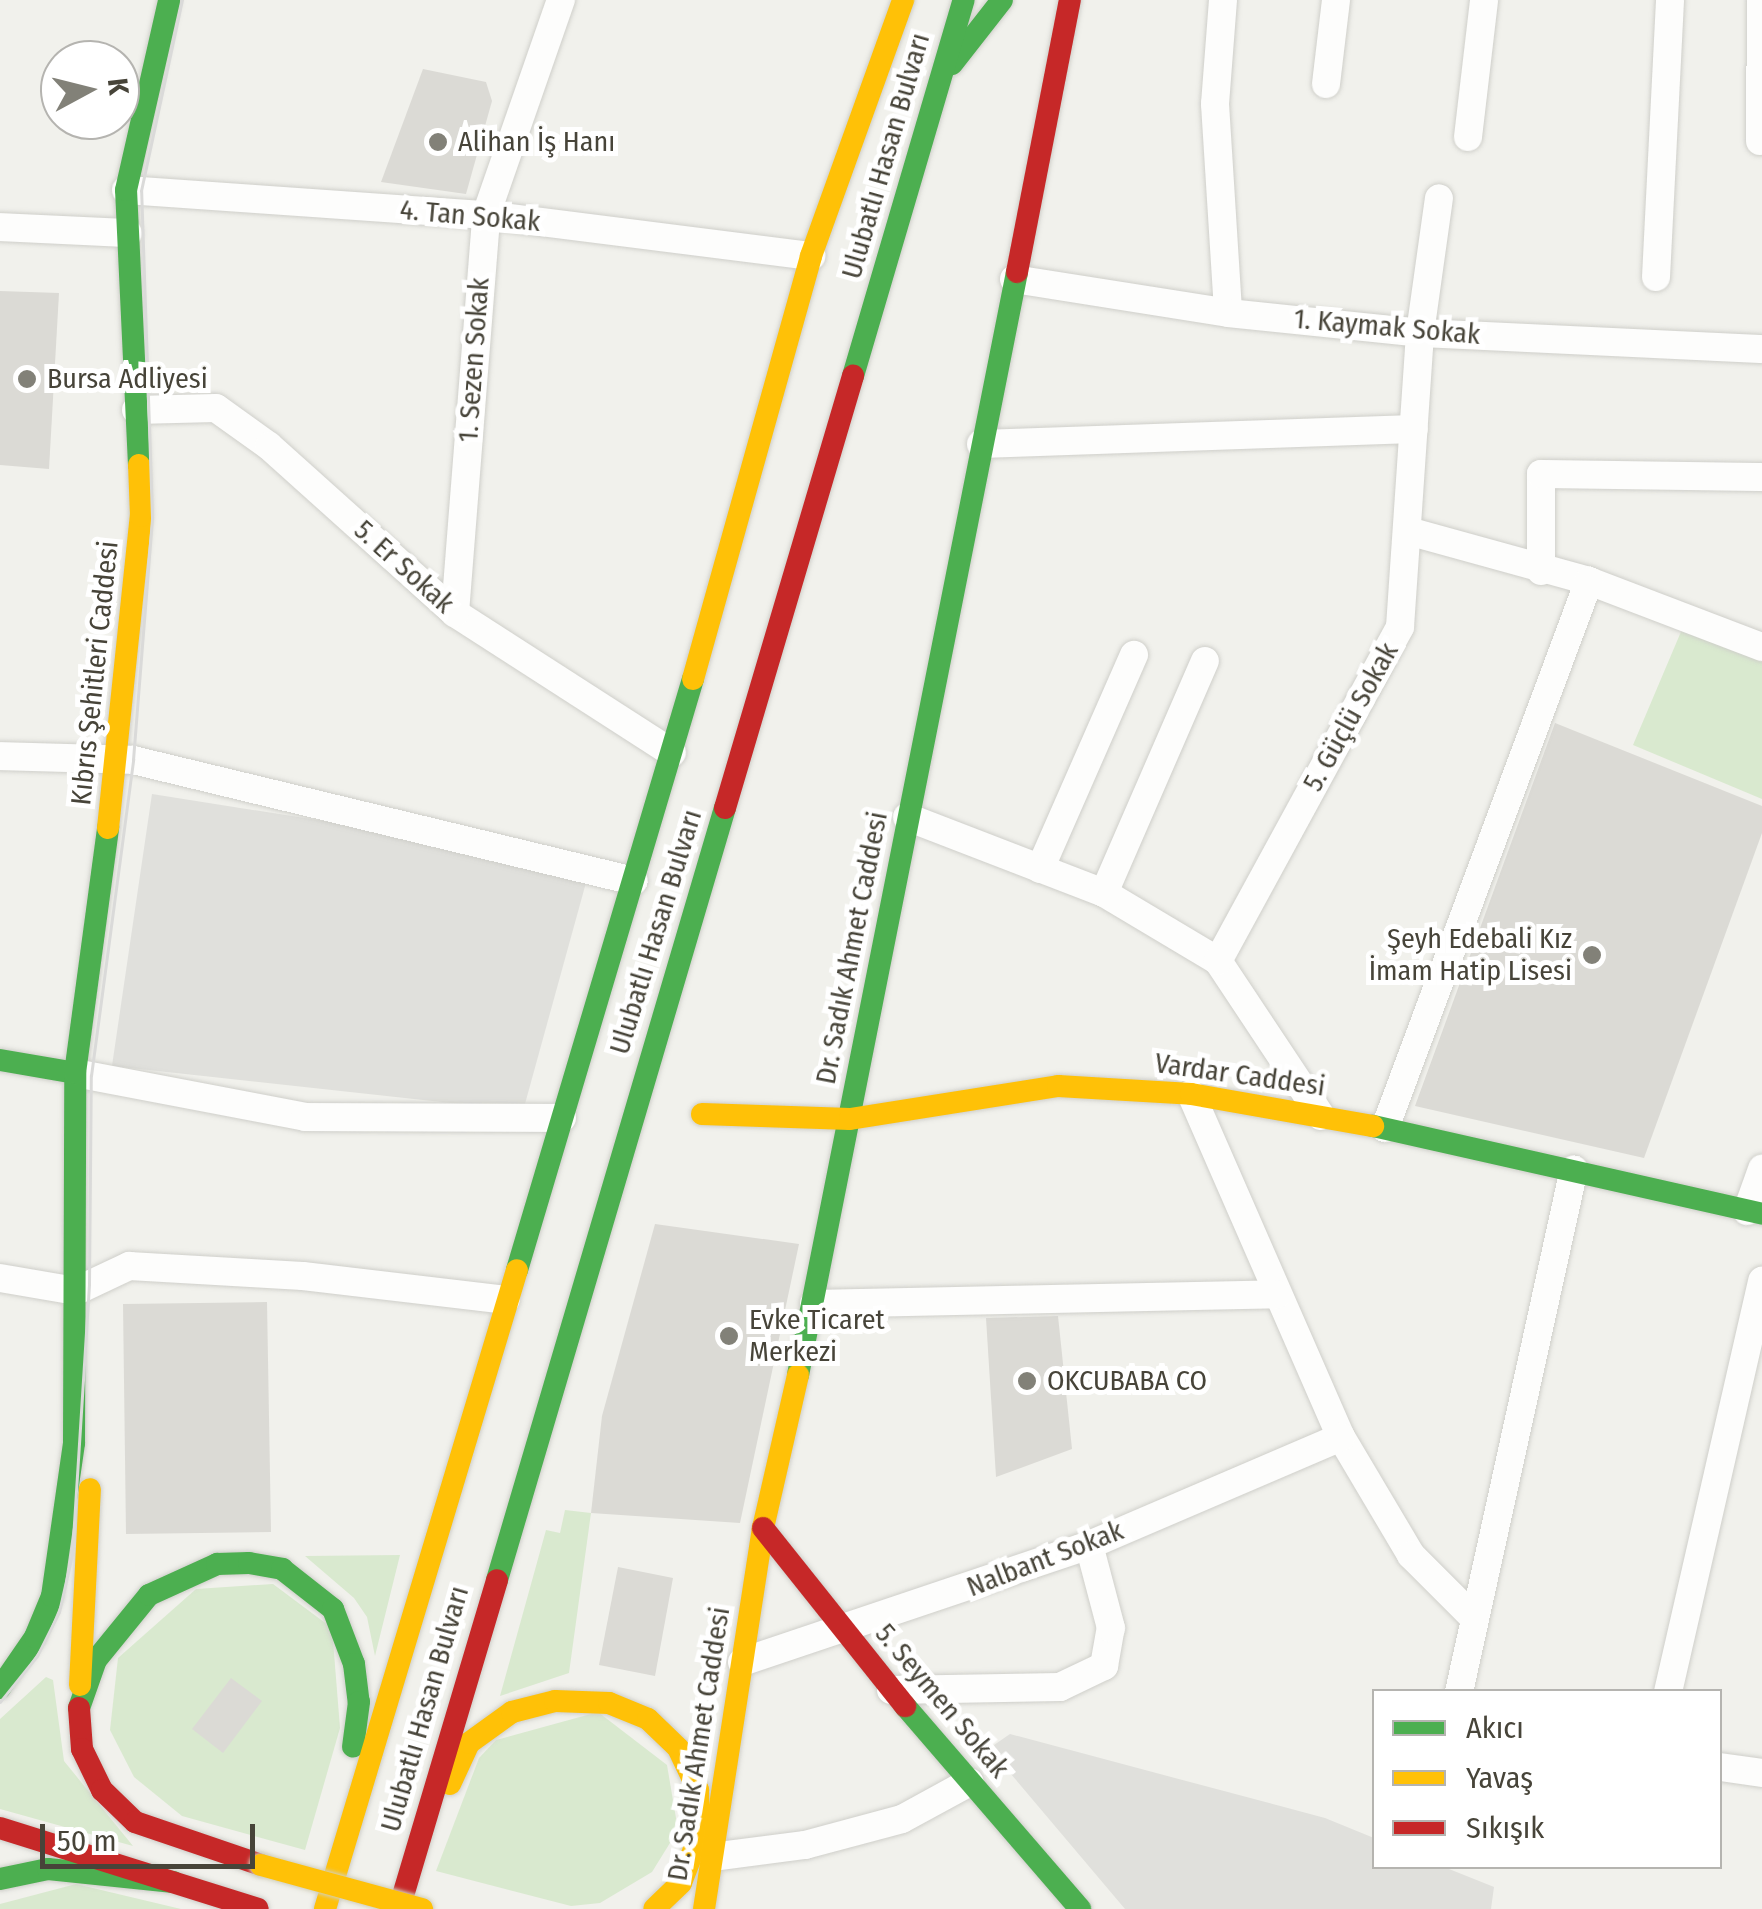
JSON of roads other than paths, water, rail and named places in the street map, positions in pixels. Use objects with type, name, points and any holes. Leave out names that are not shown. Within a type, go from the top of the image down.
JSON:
[{"type":"main road","name":"Kıbrıs Şehitleri Caddesi","points":[[77,1356],[75,1073],[118,758],[141,516],[126,190],[169,0]]},
{"type":"main road","name":"Ulubatlı Hasan Bulvarı","points":[[338,1866],[672,753],[811,256],[904,0]]},
{"type":"main road","name":"Ulubatlı Hasan Bulvarı","points":[[406,1882],[964,0]]},
{"type":"main road","points":[[940,79],[1002,0]]},
{"type":"main road","name":"Dr. Sadık Ahmet Caddesi","points":[[704,1909],[763,1528],[814,1304],[1070,0]]},
{"type":"main road","points":[[0,1060],[75,1073]]},
{"type":"main road","name":"Vardar Caddesi","points":[[702,1114],[850,1119],[1058,1086],[1191,1094],[1385,1128],[1574,1168],[1754,1213]]},
{"type":"main road","points":[[0,1688],[52,1596],[67,1507],[77,1356]]},
{"type":"main road","points":[[77,1356],[92,1516],[78,1708],[82,1749],[96,1776],[135,1822],[261,1865],[422,1909]]},
{"type":"main road","name":"5. Seymen Sokak","points":[[763,1528],[891,1690],[1080,1909]]},
{"type":"main road","points":[[78,1708],[96,1660],[120,1624],[149,1596],[184,1576],[248,1563],[282,1569],[311,1586],[347,1636],[359,1702],[338,1866],[324,1909]]},
{"type":"main road","points":[[399,1909],[406,1882],[468,1743],[512,1712],[555,1701],[609,1702],[648,1718],[678,1748],[698,1790],[698,1836],[680,1883],[654,1909]]},
{"type":"main road","points":[[0,1828],[255,1908]]},
{"type":"main road","points":[[0,1879],[48,1869],[173,1882]]},
{"type":"street","name":"1. Sezen Sokak","points":[[455,613],[486,216],[561,0]]},
{"type":"street","points":[[1223,0],[1214,104],[1228,313]]},
{"type":"street","points":[[1326,84],[1336,0]]},
{"type":"street","points":[[1468,137],[1484,0]]},
{"type":"street","points":[[1656,276],[1670,0]]},
{"type":"street","points":[[1760,141],[1761,0]]},
{"type":"street","name":"4. Tan Sokak","points":[[126,190],[486,216],[811,256]]},
{"type":"street","name":"5. Güçlü Sokak","points":[[1218,961],[1400,627],[1420,333],[1439,198]]},
{"type":"street","points":[[0,227],[128,234]]},
{"type":"street","name":"1. Kaymak Sokak","points":[[1014,279],[1228,313],[1420,333],[1762,349]]},
{"type":"street","name":"5. Er Sokak","points":[[136,410],[216,408],[269,446],[455,613],[672,753]]},
{"type":"street","points":[[981,444],[1414,430]]},
{"type":"street","points":[[1541,571],[1541,474],[1762,477]]},
{"type":"street","points":[[1408,531],[1588,581],[1762,647]]},
{"type":"street","points":[[1385,1128],[1588,581]]},
{"type":"street","points":[[1040,869],[1134,655]]},
{"type":"street","points":[[1104,893],[1205,662]]},
{"type":"street","points":[[0,756],[118,758],[634,881]]},
{"type":"street","points":[[907,818],[1104,893],[1218,961],[1321,1116]]},
{"type":"street","points":[[75,1073],[305,1117],[562,1118]]},
{"type":"street","points":[[1191,1094],[1341,1437],[1411,1555],[1474,1618]]},
{"type":"street","points":[[1460,1689],[1574,1168]]},
{"type":"street","points":[[1754,1213],[1762,1170]]},
{"type":"street","points":[[0,1278],[76,1291],[129,1266],[303,1276],[506,1300]]},
{"type":"street","points":[[1669,1689],[1762,1281]]},
{"type":"street","points":[[814,1304],[1277,1294]]},
{"type":"street","name":"Nalbant Sokak","points":[[742,1662],[845,1632],[1089,1545],[1341,1437]]},
{"type":"street","points":[[891,1690],[1060,1687],[1104,1666],[1111,1628],[1089,1545]]},
{"type":"street","points":[[1722,1767],[1762,1773]]},
{"type":"street","points":[[712,1857],[805,1845],[902,1819],[970,1782]]},
{"type":"tram line","points":[[0,1702],[37,1656],[59,1612],[72,1555],[89,1285],[91,1076],[133,760],[152,518],[141,191],[182,0]]},
{"type":"place","name":"Alihan İş Hanı","points":[[438,142]]},
{"type":"place","name":"Bursa Adliyesi","points":[[27,379]]},
{"type":"place","name":"Şeyh Edebali Kız İmam Hatip Lisesi","points":[[1592,955]]},
{"type":"place","name":"Evke Ticaret Merkezi","points":[[729,1336]]},
{"type":"place","name":"OKCUBABA CO","points":[[1027,1381]]}]
